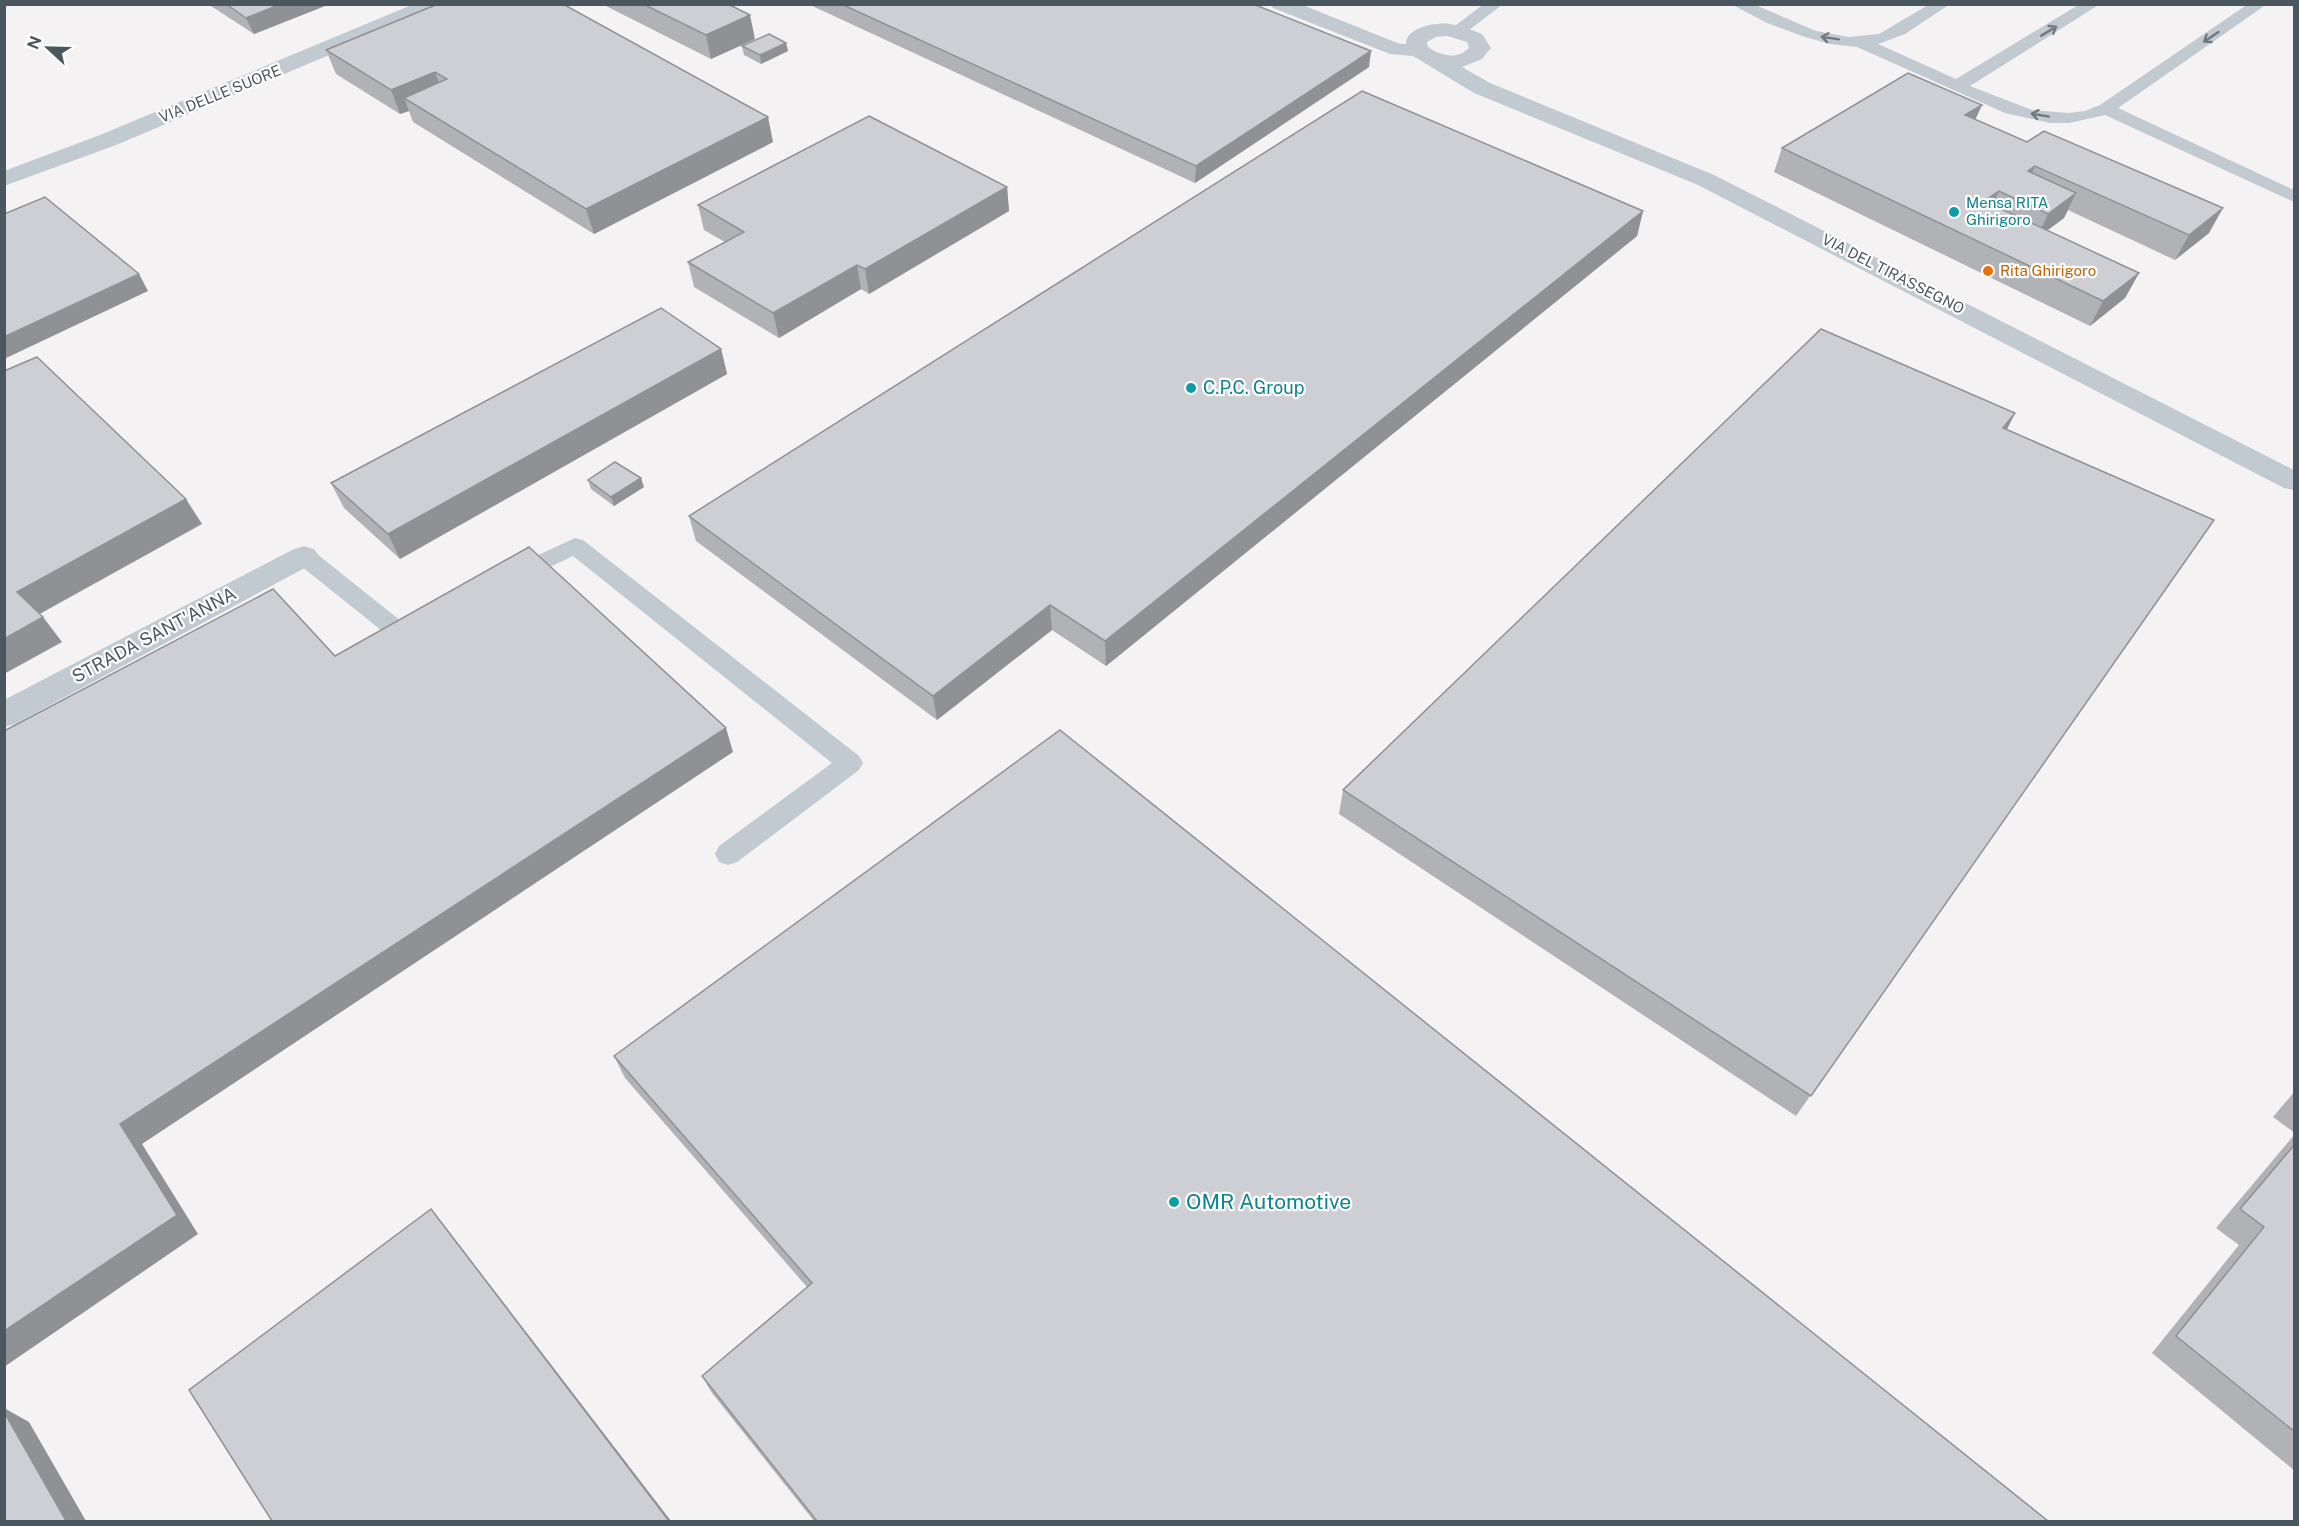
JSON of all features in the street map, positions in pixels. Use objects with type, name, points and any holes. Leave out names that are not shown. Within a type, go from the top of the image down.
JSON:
[{"type":"street","name":"VIA DELLE SUORE","points":[[4,179],[108,140],[433,4]]},
{"type":"street","points":[[1280,4],[1397,50],[1423,54],[1454,62],[1473,57],[1480,48],[1475,38],[1458,31],[1428,32],[1416,39],[1423,54],[1482,88]]},
{"type":"street","points":[[1473,57],[1482,88]]},
{"type":"street","name":"VIA DEL TIRASSEGNO","points":[[1482,88],[1706,180],[2295,481]]},
{"type":"street","name":"STRADA SANT'ANNA","points":[[4,715],[304,556]]},
{"type":"lane","points":[[1458,31],[1495,4]]},
{"type":"lane","points":[[1739,4],[1816,36],[1858,41],[1886,37],[1942,4]]},
{"type":"lane","points":[[1957,86],[2092,4]]},
{"type":"lane","points":[[1858,41],[2006,108],[2058,118],[2091,116],[2106,109],[2259,4]]},
{"type":"lane","points":[[2106,109],[2295,197]]},
{"type":"lane","points":[[494,586],[574,546],[850,764],[728,855]]},
{"type":"lane","points":[[304,556],[399,632],[442,612]]},
{"type":"building","points":[[226,4],[281,4],[246,18]]},
{"type":"building","points":[[438,4],[563,4],[768,117],[586,209],[404,98],[447,79],[435,72],[391,90],[326,50]]},
{"type":"building","points":[[643,4],[728,4],[750,15],[706,35]]},
{"type":"building","points":[[841,4],[1253,4],[1371,51],[1196,166]]},
{"type":"building","points":[[769,34],[786,43],[760,55],[742,46]]},
{"type":"building","points":[[1908,73],[1982,105],[1965,115],[2027,142],[2044,131],[2223,208],[2189,235],[2035,166],[2028,171],[2076,193],[2048,214],[1999,191],[1984,201],[2139,273],[2103,301],[1782,148]]},
{"type":"building","name":"C.P.C. Group","points":[[1362,91],[1643,211],[1105,641],[1050,605],[933,696],[689,516]]},
{"type":"building","points":[[869,116],[1007,187],[865,269],[857,265],[773,313],[688,262],[744,232],[698,205]]},
{"type":"building","points":[[45,197],[139,274],[4,337],[4,214]]},
{"type":"building","points":[[661,308],[721,349],[388,534],[331,483]]},
{"type":"building","points":[[1821,329],[2015,413],[2003,428],[2214,520],[1811,1096],[1343,790]]},
{"type":"building","points":[[37,357],[186,499],[17,592],[43,617],[4,639],[4,371]]},
{"type":"building","points":[[615,462],[641,478],[611,497],[588,480]]},
{"type":"building","points":[[529,547],[726,728],[120,1124],[177,1215],[4,1331],[4,731],[273,589],[335,656]]},
{"type":"building","name":"OMR Automotive","points":[[1060,730],[2048,1521],[817,1521],[702,1376],[812,1283],[614,1056]]},
{"type":"building","points":[[2295,1144],[2295,1432],[2176,1336],[2264,1227],[2240,1209]]},
{"type":"building","points":[[431,1209],[669,1521],[272,1521],[189,1390]]},
{"type":"building","points":[[4,1412],[66,1521],[4,1521]]},
{"type":"place","name":"Mensa RITA Ghirigoro","points":[[1954,212]]},
{"type":"place","name":"Rita Ghirigoro","points":[[1988,271]]},
{"type":"place","name":"C.P.C. Group","points":[[1191,388]]},
{"type":"place","name":"OMR Automotive","points":[[1174,1202]]}]
